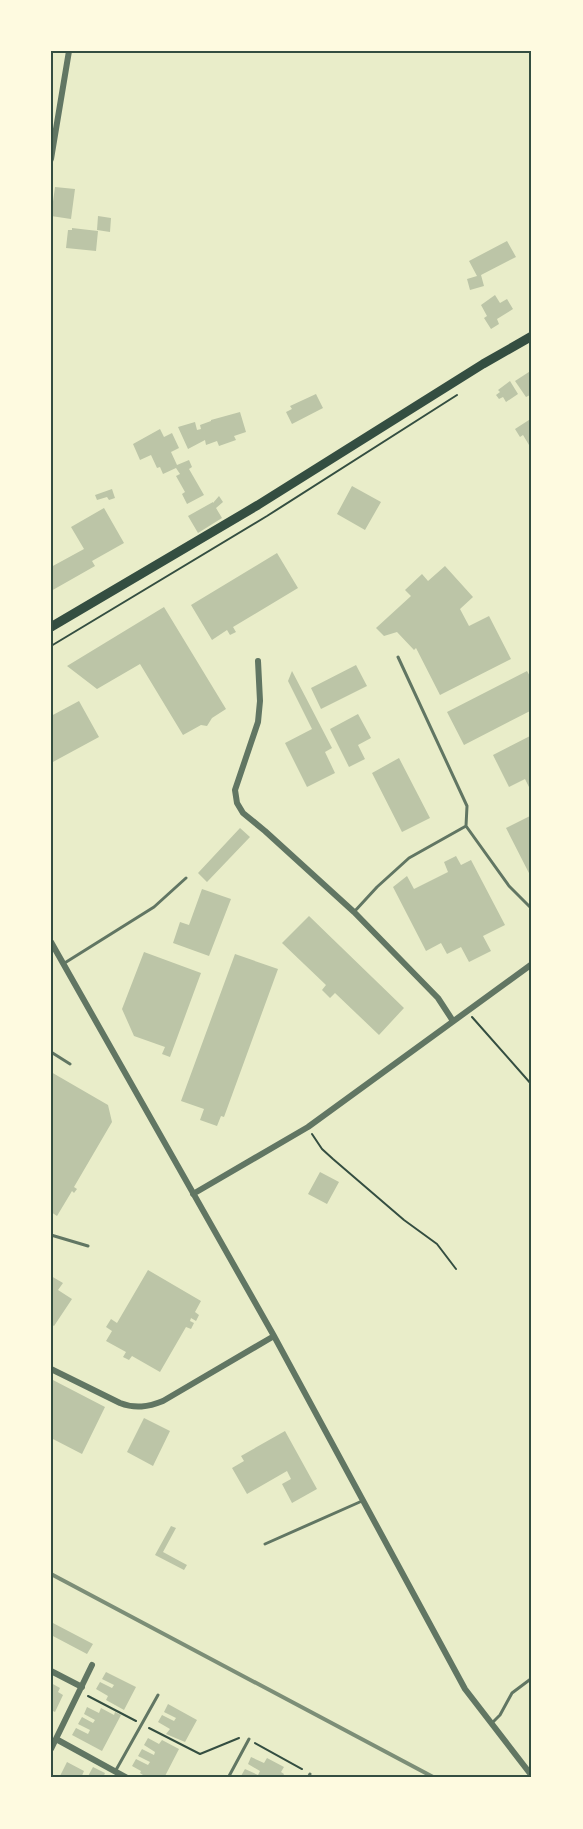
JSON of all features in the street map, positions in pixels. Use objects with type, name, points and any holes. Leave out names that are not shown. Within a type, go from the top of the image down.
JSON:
[{"type":"main road","points":[[51,627],[248,510],[532,336]]},
{"type":"street","points":[[51,159],[69,51]]},
{"type":"street","points":[[258,661],[260,701],[258,722],[235,790],[237,803],[243,813],[354,912],[438,998],[453,1021]]},
{"type":"street","points":[[51,942],[274,1336],[465,1689],[532,1776]]},
{"type":"street","points":[[193,1194],[308,1127],[532,964]]},
{"type":"street","points":[[51,1369],[120,1403],[144,1408],[163,1401],[274,1336]]},
{"type":"street","points":[[51,1749],[92,1665]]},
{"type":"street","points":[[51,1671],[81,1690]]},
{"type":"street","points":[[57,1739],[127,1778]]},
{"type":"lane","points":[[398,657],[467,806],[466,826],[509,886],[532,909]]},
{"type":"lane","points":[[354,912],[409,858],[466,826]]},
{"type":"lane","points":[[63,964],[154,907],[186,878]]},
{"type":"lane","points":[[51,1052],[70,1064]]},
{"type":"lane","points":[[51,1235],[88,1246]]},
{"type":"lane","points":[[265,1544],[363,1501]]},
{"type":"lane","points":[[491,1723],[500,1715],[512,1693],[532,1678]]},
{"type":"lane","points":[[116,1772],[158,1695]]},
{"type":"lane","points":[[228,1778],[249,1739]]},
{"type":"lane","points":[[308,1778],[310,1774]]},
{"type":"path","points":[[51,646],[267,516],[457,395]]},
{"type":"path","points":[[467,1011],[532,1085]]},
{"type":"path","points":[[308,1127],[322,1149],[404,1220],[436,1244],[456,1269]]},
{"type":"path","points":[[81,1690],[200,1754],[243,1737],[310,1774]]},
{"type":"building","points":[[55,187],[75,189],[71,219],[51,216]]},
{"type":"building","points":[[98,216],[111,218],[110,232],[97,230]]},
{"type":"building","points":[[72,228],[98,231],[96,251],[66,248],[68,230]]},
{"type":"building","points":[[507,241],[516,257],[481,275],[484,286],[470,290],[467,279],[477,276],[469,261]]},
{"type":"building","points":[[495,295],[500,303],[507,299],[513,309],[497,319],[499,324],[491,329],[484,318],[487,316],[481,305]]},
{"type":"building","points":[[532,370],[532,394],[526,397],[515,381]]},
{"type":"building","points":[[510,381],[518,394],[506,402],[503,397],[499,399],[496,395],[500,392],[498,390]]},
{"type":"building","points":[[316,394],[323,408],[292,424],[286,412],[292,409],[290,406]]},
{"type":"building","points":[[240,412],[246,432],[234,436],[236,440],[219,446],[217,441],[206,445],[205,440],[188,449],[178,427],[195,422],[197,430],[201,429],[200,425],[211,420]]},
{"type":"building","points":[[532,418],[532,450],[523,435],[520,437],[515,429]]},
{"type":"building","points":[[160,429],[164,437],[172,433],[179,448],[171,452],[177,465],[189,460],[192,467],[189,469],[204,495],[187,504],[182,494],[185,492],[176,476],[180,474],[176,468],[163,474],[160,467],[157,468],[151,455],[140,460],[133,444]]},
{"type":"building","points":[[352,486],[381,502],[365,530],[337,514]]},
{"type":"building","points":[[112,489],[115,498],[109,500],[107,497],[97,500],[95,495]]},
{"type":"building","points":[[219,496],[223,502],[216,508],[222,518],[198,533],[188,516],[213,503]]},
{"type":"building","points":[[104,508],[124,543],[92,561],[95,566],[51,591],[51,567],[84,549],[71,527]]},
{"type":"building","points":[[277,553],[298,588],[233,627],[236,632],[230,635],[227,630],[212,640],[191,605]]},
{"type":"building","points":[[445,566],[473,597],[460,609],[469,626],[489,616],[511,659],[440,695],[416,648],[414,650],[397,632],[384,636],[376,628],[411,596],[405,590],[422,574],[428,581]]},
{"type":"building","points":[[164,607],[226,709],[212,718],[207,726],[201,725],[183,735],[140,664],[97,689],[67,666]]},
{"type":"building","points":[[356,665],[367,686],[321,709],[311,688]]},
{"type":"building","points":[[292,671],[332,748],[325,752],[335,773],[307,787],[285,743],[312,729],[288,681]]},
{"type":"building","points":[[527,671],[532,680],[532,710],[464,745],[447,712]]},
{"type":"building","points":[[79,701],[99,737],[51,763],[51,716]]},
{"type":"building","points":[[358,714],[371,738],[358,745],[365,759],[349,767],[330,729]]},
{"type":"building","points":[[532,735],[532,793],[525,779],[509,787],[493,755]]},
{"type":"building","points":[[399,758],[430,818],[402,832],[372,773]]},
{"type":"building","points":[[532,815],[532,879],[506,828]]},
{"type":"building","points":[[240,828],[250,837],[207,882],[198,873]]},
{"type":"building","points":[[456,856],[461,865],[471,860],[505,925],[483,936],[491,951],[469,962],[461,947],[447,954],[441,943],[426,951],[393,887],[407,876],[414,889],[448,872],[444,862]]},
{"type":"building","points":[[202,889],[231,899],[209,956],[173,943],[180,922],[189,925]]},
{"type":"building","points":[[309,916],[404,1008],[379,1035],[335,993],[330,998],[322,990],[326,985],[282,943]]},
{"type":"building","points":[[144,952],[201,973],[170,1057],[162,1054],[165,1047],[134,1036],[122,1009]]},
{"type":"building","points":[[235,954],[278,969],[224,1117],[221,1116],[217,1126],[200,1120],[204,1109],[181,1101]]},
{"type":"building","points":[[51,1072],[108,1105],[112,1122],[74,1187],[77,1189],[74,1193],[72,1191],[57,1216],[51,1212]]},
{"type":"building","points":[[320,1172],[339,1182],[327,1204],[308,1194]]},
{"type":"building","points":[[148,1270],[201,1301],[195,1312],[199,1315],[196,1321],[191,1318],[190,1321],[194,1323],[191,1329],[186,1327],[160,1372],[132,1356],[129,1360],[123,1357],[126,1352],[106,1341],[112,1331],[106,1327],[111,1319],[117,1323]]},
{"type":"building","points":[[51,1276],[63,1283],[58,1290],[72,1299],[54,1326],[51,1324]]},
{"type":"building","points":[[51,1379],[105,1407],[82,1454],[51,1438]]},
{"type":"building","points":[[144,1418],[170,1431],[153,1466],[127,1452]]},
{"type":"building","points":[[285,1431],[317,1489],[292,1503],[282,1484],[291,1479],[287,1471],[247,1494],[232,1468],[244,1461],[241,1456]]},
{"type":"building","points":[[171,1526],[176,1528],[163,1552],[187,1565],[184,1570],[155,1555]]},
{"type":"building","points":[[51,1622],[93,1644],[87,1654],[51,1635]]},
{"type":"building","points":[[106,1672],[136,1687],[124,1710],[106,1700],[108,1696],[96,1689],[100,1682],[112,1688],[114,1685],[102,1679]]},
{"type":"building","points":[[51,1683],[60,1688],[58,1692],[63,1695],[55,1712],[51,1710]]},
{"type":"building","points":[[168,1704],[197,1720],[185,1742],[166,1734],[170,1729],[158,1722],[162,1715],[174,1721],[176,1718],[164,1712]]},
{"type":"building","points":[[87,1707],[99,1713],[101,1708],[114,1715],[115,1712],[121,1715],[102,1751],[72,1735],[76,1728],[88,1734],[90,1730],[78,1724],[82,1717],[93,1723],[95,1720],[84,1714]]},
{"type":"building","points":[[148,1738],[159,1744],[162,1740],[179,1749],[164,1778],[153,1778],[147,1775],[146,1777],[132,1766],[136,1759],[148,1765],[150,1762],[138,1756],[142,1749],[154,1755],[155,1752],[144,1745]]},
{"type":"building","points":[[251,1757],[264,1763],[267,1758],[284,1767],[281,1772],[284,1774],[282,1778],[245,1778],[241,1776],[245,1769],[258,1775],[260,1771],[248,1764]]},
{"type":"building","points":[[67,1762],[84,1771],[81,1778],[59,1778]]},
{"type":"building","points":[[93,1767],[105,1773],[103,1778],[87,1778]]},
{"type":"railway","points":[[51,1574],[435,1778]]}]
